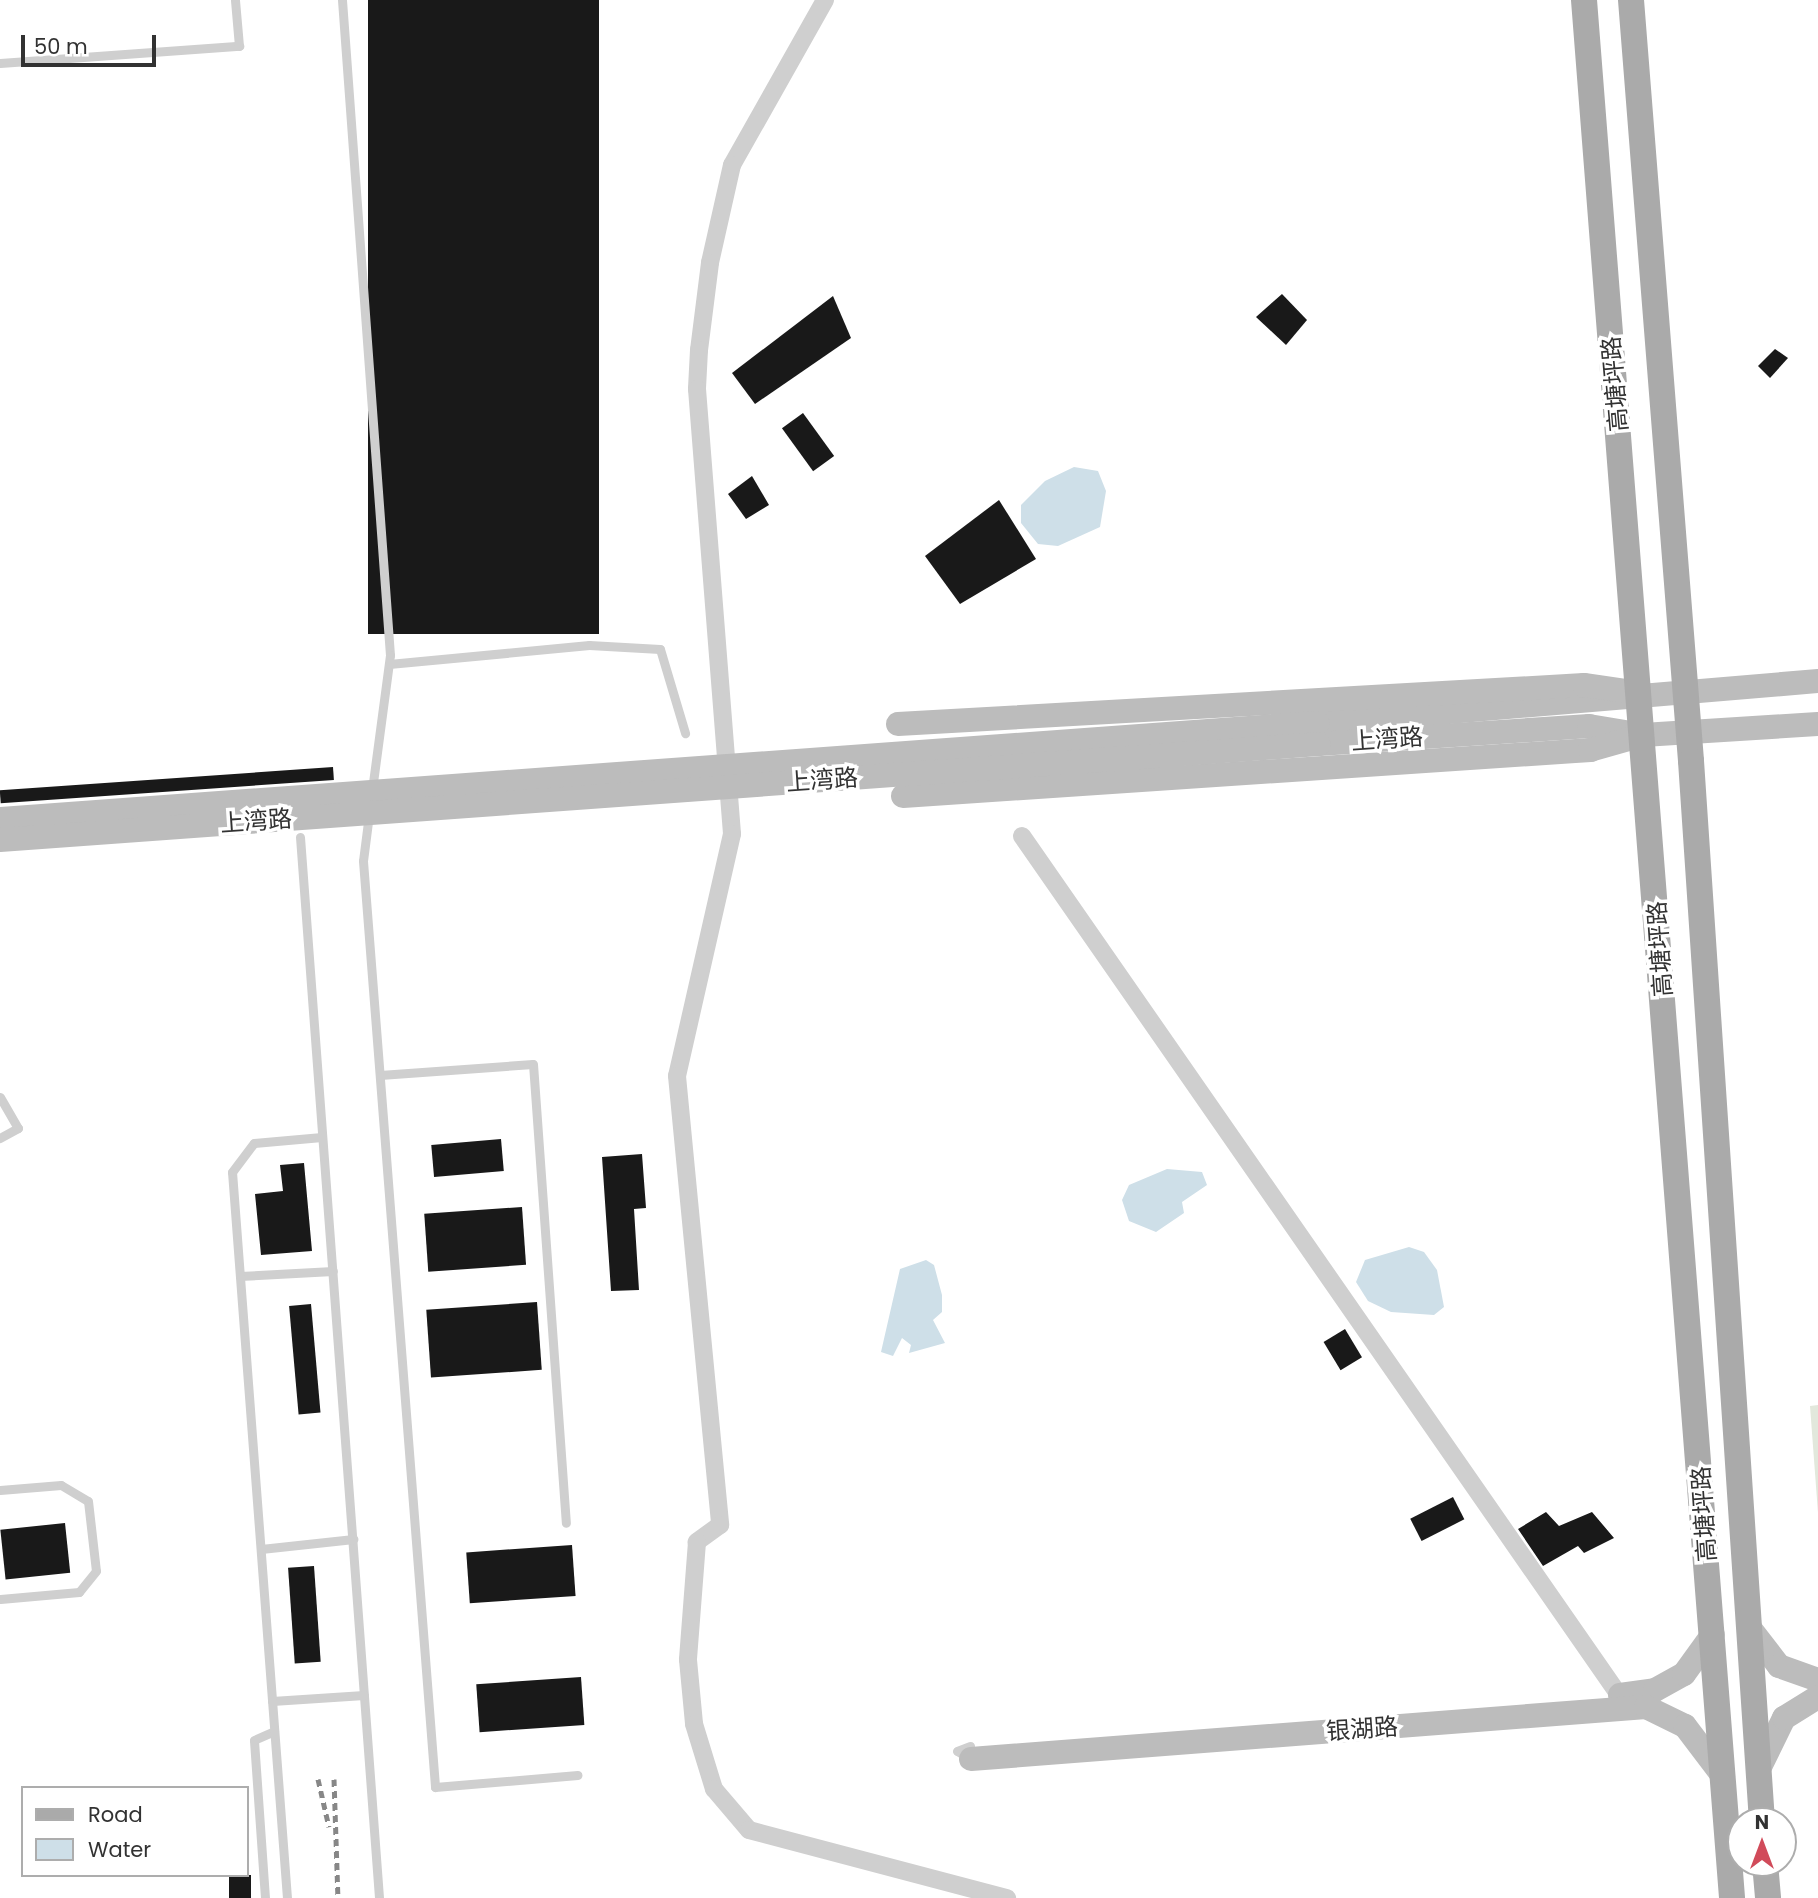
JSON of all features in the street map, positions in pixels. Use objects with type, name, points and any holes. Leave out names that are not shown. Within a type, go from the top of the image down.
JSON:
[{"type":"main road","name":"高塘坪路","points":[[1584,0],[1732,1898]]},
{"type":"main road","name":"高塘坪路","points":[[1631,0],[1689,732],[1761,1807]]},
{"type":"main road","name":"上湾路","points":[[0,840],[1319,733],[1587,704],[1640,693],[1818,681]]},
{"type":"main road","name":"上湾路","points":[[898,724],[1584,685],[1640,693]]},
{"type":"main road","name":"上湾路","points":[[903,796],[1590,750],[1643,735],[1818,724]]},
{"type":"main road","name":"上湾路","points":[[0,819],[1319,733],[1589,726],[1643,735]]},
{"type":"main road","points":[[1749,1627],[1779,1665],[1818,1679]]},
{"type":"main road","name":"银湖路","points":[[1713,1634],[1684,1674],[1655,1690],[971,1752],[1646,1707],[1685,1726],[1723,1776]]},
{"type":"main road","points":[[1759,1770],[1784,1718],[1818,1697]]},
{"type":"main road","points":[[1766,1877],[1768,1898]]},
{"type":"street","points":[[825,0],[732,165],[709,263],[699,350],[697,389],[732,834],[677,1076],[720,1525],[697,1542],[688,1660],[694,1724],[714,1789],[749,1830],[1007,1898]]},
{"type":"street","points":[[1022,836],[1619,1695]]},
{"type":"lane","points":[[0,63],[239,46],[235,0]]},
{"type":"lane","points":[[342,0],[389,664],[363,861],[435,1787],[577,1775]]},
{"type":"lane","points":[[389,664],[589,645],[660,649],[685,733]]},
{"type":"lane","points":[[898,724],[890,739],[895,789],[903,796]]},
{"type":"lane","points":[[300,837],[379,1898]]},
{"type":"lane","points":[[380,1075],[533,1064],[566,1523]]},
{"type":"lane","points":[[0,1097],[18,1128],[0,1138]]},
{"type":"lane","points":[[287,1898],[232,1172],[254,1143],[322,1137]]},
{"type":"lane","points":[[240,1276],[332,1271]]},
{"type":"lane","points":[[0,1490],[61,1485],[88,1501],[96,1571],[79,1592],[0,1599]]},
{"type":"lane","points":[[261,1549],[353,1539]]},
{"type":"lane","points":[[272,1702],[364,1695]]},
{"type":"lane","points":[[265,1898],[254,1740],[274,1731]]},
{"type":"shaded area","points":[[1818,1405],[1818,1513],[1810,1406]]},
{"type":"water","points":[[1074,467],[1098,471],[1106,491],[1100,527],[1058,546],[1038,544],[1021,523],[1021,505],[1045,481]]},
{"type":"water","points":[[1167,1169],[1202,1172],[1207,1185],[1182,1202],[1184,1213],[1156,1232],[1129,1221],[1122,1200],[1129,1185]]},
{"type":"water","points":[[1409,1247],[1424,1252],[1437,1270],[1444,1307],[1434,1315],[1391,1312],[1368,1301],[1356,1282],[1365,1260]]},
{"type":"water","points":[[926,1260],[934,1265],[942,1295],[942,1312],[933,1320],[945,1343],[909,1353],[911,1345],[902,1338],[893,1356],[881,1352],[900,1269]]},
{"type":"building","points":[[368,0],[599,0],[599,634],[368,634]]},
{"type":"building","points":[[1282,294],[1307,320],[1286,345],[1256,317]]},
{"type":"building","points":[[833,296],[851,338],[755,404],[732,373]]},
{"type":"building","points":[[1775,349],[1788,358],[1770,378],[1758,366]]},
{"type":"building","points":[[803,413],[834,456],[813,471],[782,428]]},
{"type":"building","points":[[752,476],[769,505],[746,519],[728,494]]},
{"type":"building","points":[[999,500],[1036,559],[960,604],[925,556]]},
{"type":"building","points":[[333,767],[334,780],[1,803],[0,790]]},
{"type":"building","points":[[501,1139],[504,1171],[434,1177],[431,1145]]},
{"type":"building","points":[[642,1154],[646,1208],[634,1209],[639,1290],[611,1291],[602,1157]]},
{"type":"building","points":[[304,1163],[312,1251],[261,1255],[255,1194],[283,1191],[280,1165]]},
{"type":"building","points":[[522,1207],[526,1265],[428,1272],[424,1214]]},
{"type":"building","points":[[537,1302],[542,1370],[431,1378],[426,1310]]},
{"type":"building","points":[[311,1304],[320,1413],[299,1415],[289,1306]]},
{"type":"building","points":[[1345,1329],[1362,1357],[1341,1370],[1324,1342]]},
{"type":"building","points":[[1453,1497],[1464,1519],[1422,1541],[1410,1519]]},
{"type":"building","points":[[1546,1512],[1559,1526],[1592,1512],[1614,1538],[1584,1553],[1578,1546],[1543,1566],[1518,1529]]},
{"type":"building","points":[[65,1523],[70,1573],[6,1580],[0,1530]]},
{"type":"building","points":[[572,1545],[576,1596],[470,1603],[466,1552]]},
{"type":"building","points":[[314,1566],[321,1662],[295,1664],[288,1568]]},
{"type":"building","points":[[581,1677],[584,1725],[480,1732],[476,1684]]},
{"type":"building","points":[[251,1875],[251,1898],[229,1898],[229,1877]]},
{"type":"railway","points":[[318,1779],[329,1827]]},
{"type":"railway","points":[[334,1779],[338,1898]]}]
